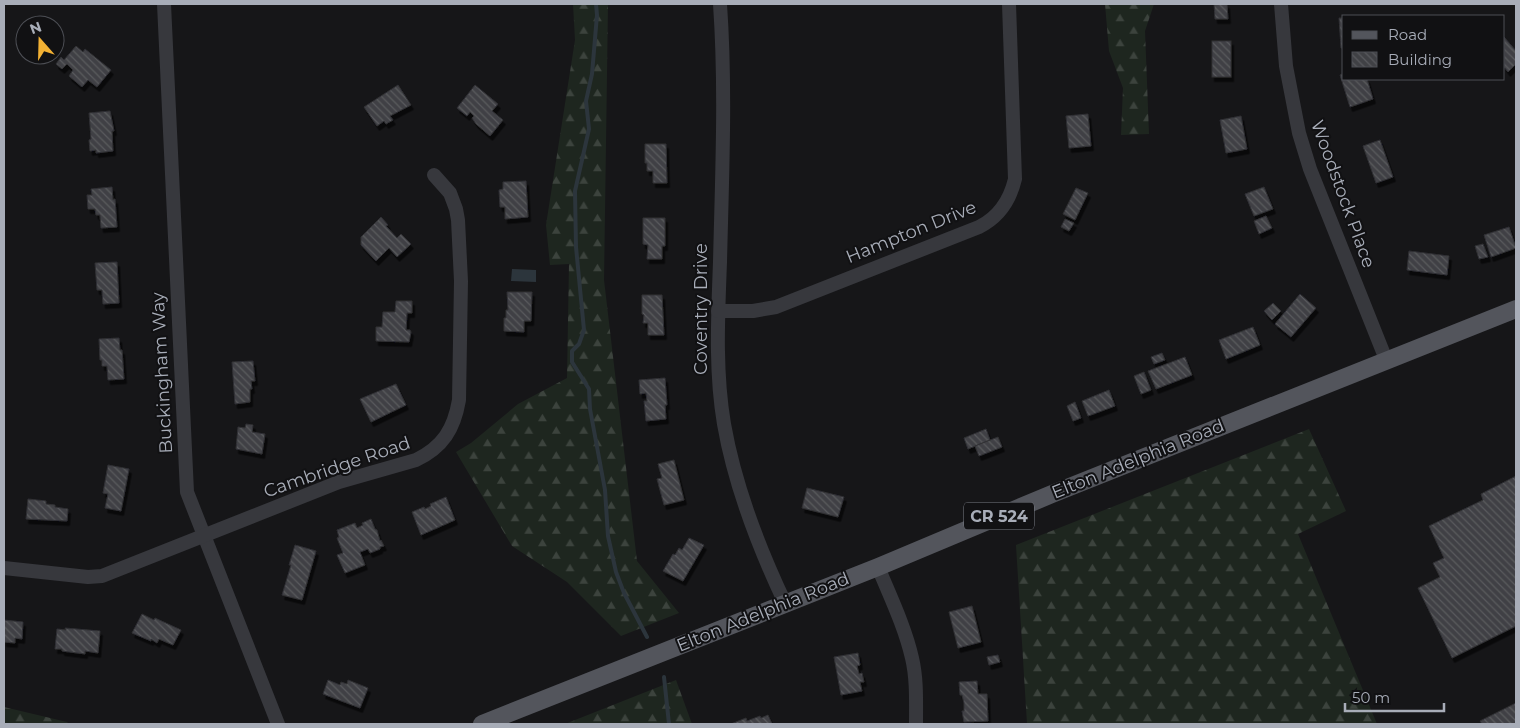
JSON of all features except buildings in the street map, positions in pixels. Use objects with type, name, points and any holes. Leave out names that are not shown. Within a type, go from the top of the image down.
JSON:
[{"type":"main road","name":"Elton Adelphia Road","points":[[482,724],[878,567],[1061,490],[1388,362],[1516,309]]},
{"type":"street","name":"Buckingham Way","points":[[164,4],[186,482],[189,499],[203,536],[278,724]]},
{"type":"street","name":"Coventry Drive","points":[[720,4],[724,91],[718,311],[720,390],[731,458],[744,506],[785,604]]},
{"type":"street","name":"Hampton Drive","points":[[718,311],[754,311],[776,307],[979,227],[995,216],[1006,203],[1013,188],[1014,179],[1009,4]]},
{"type":"street","name":"Woodstock Place","points":[[1281,4],[1286,66],[1299,133],[1310,169],[1388,362]]},
{"type":"street","name":"Cambridge Road","points":[[4,568],[88,577],[102,576],[339,482],[416,460],[425,456],[440,444],[456,416],[459,400],[461,281],[456,209],[450,193],[434,175]]},
{"type":"street","points":[[878,567],[908,642],[915,677],[916,724]]},
{"type":"green space","points":[[573,4],[608,4],[604,280],[637,561],[679,613],[621,636],[567,582],[512,546],[456,452],[471,443],[518,404],[567,378],[569,264],[550,265],[546,225],[575,40]]},
{"type":"green space","points":[[1105,4],[1154,4],[1145,31],[1149,134],[1121,135],[1123,88],[1109,51]]},
{"type":"green space","points":[[1309,429],[1346,511],[1298,534],[1377,724],[1027,724],[1016,545]]},
{"type":"green space","points":[[676,680],[692,724],[565,724]]},
{"type":"green space","points":[[4,707],[67,722],[69,724],[4,724]]},
{"type":"shaded area","points":[[512,269],[536,270],[536,282],[511,281]]},
{"type":"waterway","points":[[596,4],[597,15],[592,74],[586,101],[589,129],[575,191],[576,247],[584,330],[579,344],[572,351],[572,362],[589,389],[590,409],[605,490],[608,536],[616,572],[624,593],[647,637]]},
{"type":"waterway","points":[[664,677],[669,724]]}]
